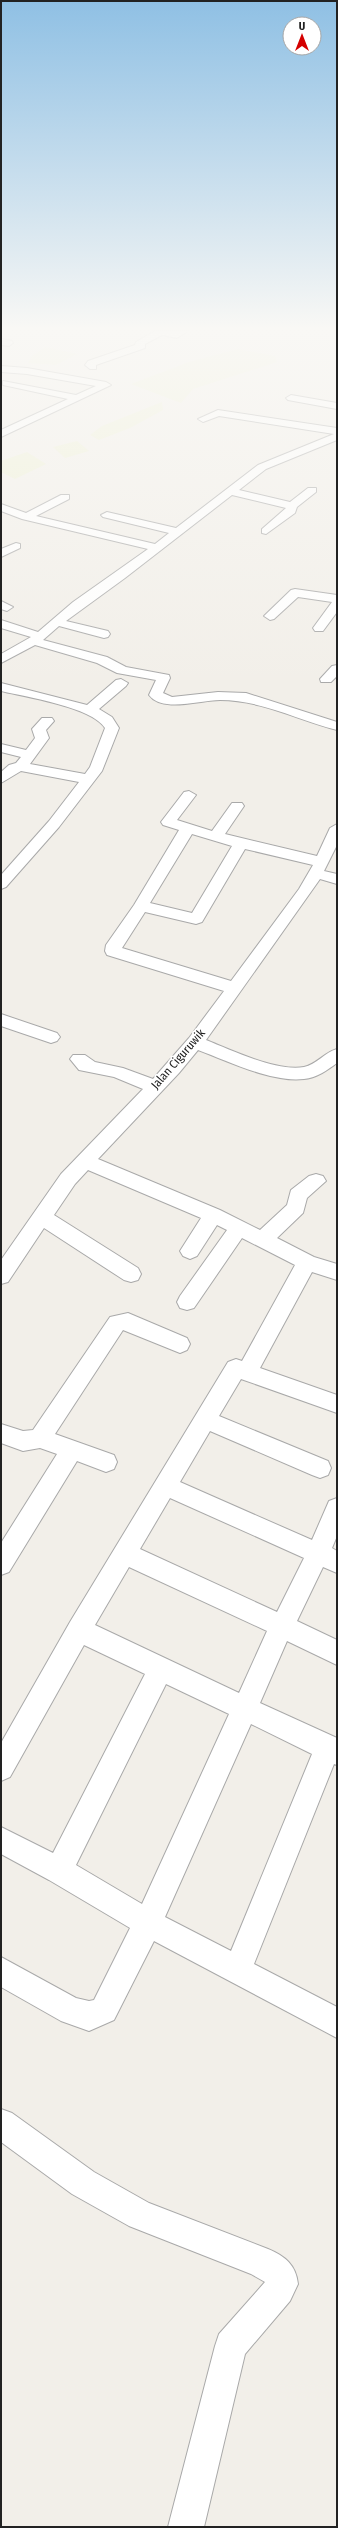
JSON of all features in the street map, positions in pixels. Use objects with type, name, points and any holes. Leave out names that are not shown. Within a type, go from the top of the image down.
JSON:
[{"type":"street","points":[[1,659],[36,639],[268,464],[305,449]]},
{"type":"street","points":[[266,531],[291,511],[292,506],[312,490]]},
{"type":"street","points":[[232,492],[292,506]]},
{"type":"street","points":[[26,517],[65,498]]},
{"type":"street","points":[[1,507],[26,517],[158,548]]},
{"type":"street","points":[[107,516],[178,532]]},
{"type":"street","points":[[1,554],[16,546]]},
{"type":"street","points":[[270,616],[295,593],[337,599]]},
{"type":"street","points":[[337,602],[319,628],[337,615]]},
{"type":"street","points":[[57,622],[104,634]]},
{"type":"street","points":[[1,624],[36,639],[102,660],[122,670],[161,676],[165,680],[156,691],[156,695],[161,699],[171,701],[218,696],[246,697],[337,726]]},
{"type":"street","points":[[326,679],[337,669]]},
{"type":"street","points":[[90,710],[121,683]]},
{"type":"street","points":[[1,687],[90,710],[108,720],[112,728],[102,758],[89,779],[54,824],[1,884]]},
{"type":"street","points":[[21,767],[42,738],[39,729],[47,721]]},
{"type":"street","points":[[1,748],[30,756]]},
{"type":"street","points":[[1,779],[14,768],[21,767],[89,779]]},
{"type":"street","points":[[189,795],[168,822],[319,868],[337,879]]},
{"type":"street","points":[[216,836],[237,806]]},
{"type":"street","name":"Jalan Ciguruwik","points":[[1,1276],[7,1254],[42,1217],[68,1179],[86,1162],[195,1042],[287,918],[319,868],[337,828]]},
{"type":"street","points":[[187,829],[140,906],[114,945],[113,951],[234,988]]},
{"type":"street","points":[[140,906],[196,919],[241,844]]},
{"type":"street","points":[[1,1020],[51,1037]]},
{"type":"street","points":[[195,1042],[262,1066],[295,1074],[313,1071],[337,1055]]},
{"type":"street","points":[[79,1059],[82,1063],[107,1071],[114,1071],[155,1086]]},
{"type":"street","points":[[86,1162],[213,1215],[307,1262],[337,1272]]},
{"type":"street","points":[[263,1239],[296,1208],[298,1196],[316,1180]]},
{"type":"street","points":[[190,1252],[213,1215]]},
{"type":"street","points":[[42,1217],[132,1274]]},
{"type":"street","points":[[187,1302],[239,1228]]},
{"type":"street","points":[[250,1369],[307,1262]]},
{"type":"street","points":[[40,1438],[117,1323],[128,1321],[180,1344]]},
{"type":"street","points":[[1,1768],[79,1630],[166,1486],[204,1419],[236,1368],[337,1404]]},
{"type":"street","points":[[204,1419],[320,1468]]},
{"type":"street","points":[[1,1433],[23,1441],[40,1438],[106,1462]]},
{"type":"street","points":[[1,1564],[72,1450]]},
{"type":"street","points":[[166,1486],[327,1558]]},
{"type":"street","points":[[1,1971],[71,2010],[89,2016],[94,2016],[104,2010],[148,1923],[244,1707],[282,1626],[327,1558],[337,1508]]},
{"type":"street","points":[[125,1554],[337,1653]]},
{"type":"street","points":[[79,1630],[333,1750],[237,1971]]},
{"type":"street","points":[[59,1870],[161,1669]]},
{"type":"street","points":[[1,1840],[59,1870],[148,1923],[337,2023]]},
{"type":"street","points":[[1,2124],[83,2183],[140,2215],[257,2260],[275,2269],[280,2274],[282,2284],[279,2290],[231,2346],[186,2527]]},
{"type":"green space","points":[[55,449],[87,449],[89,451],[65,458]]},
{"type":"green space","points":[[27,452],[46,464],[15,479],[1,472],[1,461]]}]
